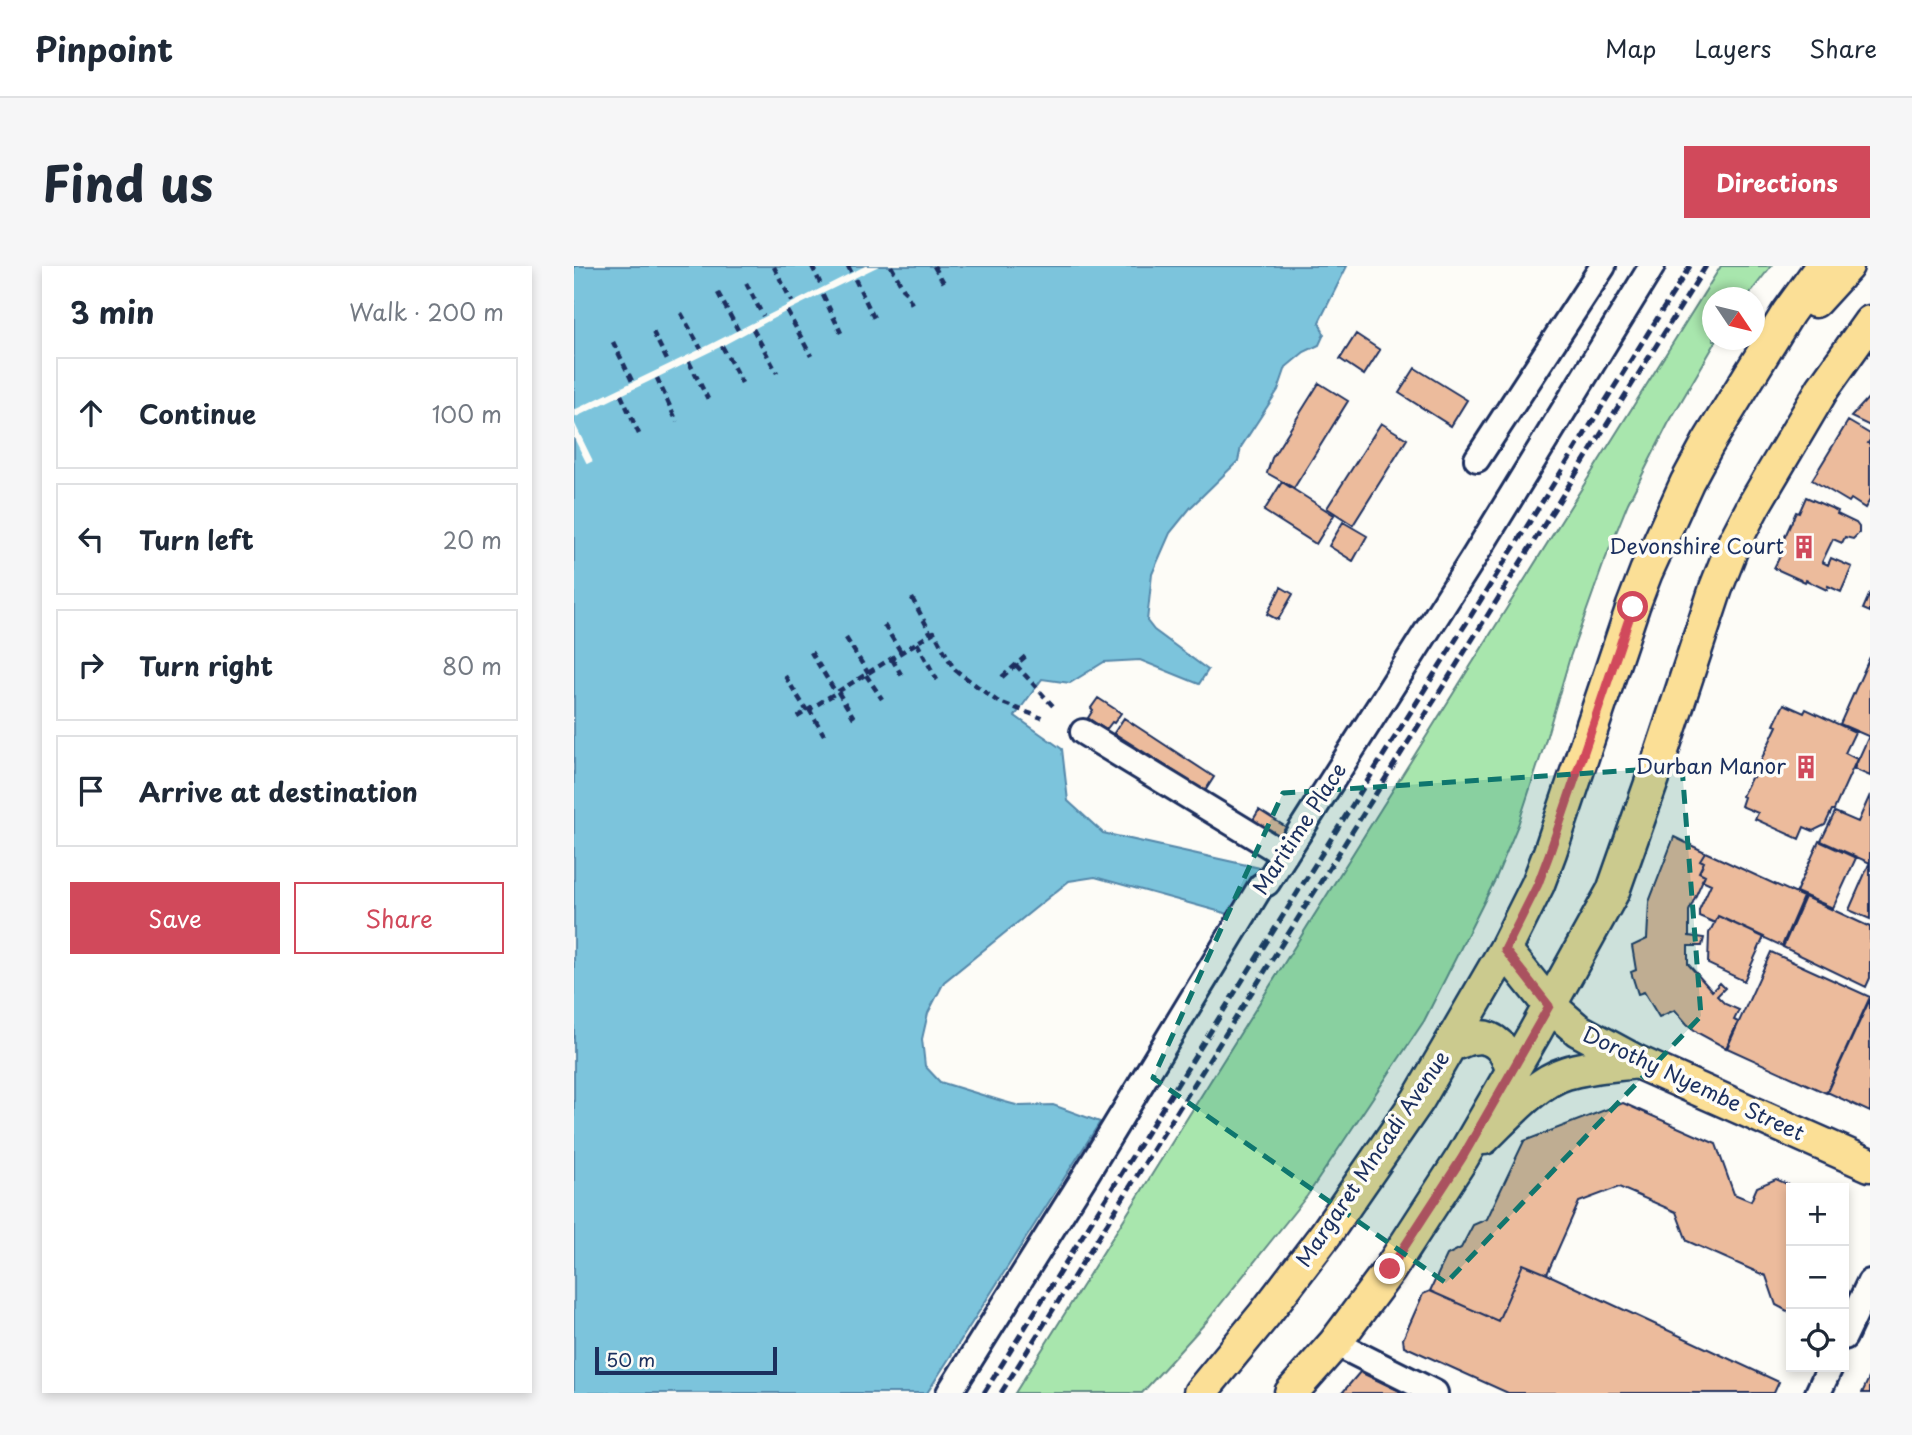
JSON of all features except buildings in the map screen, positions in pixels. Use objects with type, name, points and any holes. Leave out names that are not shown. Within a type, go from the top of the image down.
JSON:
[{"type":"main road","name":"Margaret Mncadi Avenue","points":[[1200,1393],[1325,1235],[1418,1100],[1505,950],[1538,884],[1646,572],[1686,482],[1770,342],[1822,266]]},
{"type":"main road","points":[[1770,342],[1818,298],[1847,266]]},
{"type":"main road","points":[[1291,1393],[1335,1343],[1390,1269],[1462,1158],[1613,891],[1733,545],[1823,388],[1870,322]]},
{"type":"main road","name":"Dorothy Nyembe Street","points":[[1505,950],[1549,1006],[1578,1030],[1637,1062],[1870,1165]]},
{"type":"main road","points":[[1450,1045],[1471,1038],[1486,1038],[1506,1052],[1512,1071]]},
{"type":"main road","points":[[1462,1158],[1534,1092],[1553,1079],[1565,1073],[1637,1062]]},
{"type":"street","points":[[1477,459],[1603,266]]},
{"type":"street","name":"Maritime Place","points":[[949,1393],[1261,886],[1267,883],[1467,567],[1652,266]]},
{"type":"street","points":[[1083,732],[1285,855]]},
{"type":"street","points":[[1855,1330],[1870,1282]]},
{"type":"street","points":[[1335,1343],[1435,1393]]},
{"type":"street","points":[[1818,1393],[1828,1372]]},
{"type":"path","points":[[812,266],[822,287]]},
{"type":"path","points":[[848,266],[851,272]]},
{"type":"path","points":[[891,266],[912,304]]},
{"type":"path","points":[[934,266],[944,284]]},
{"type":"path","points":[[774,267],[792,302]]},
{"type":"path","points":[[855,279],[874,317]]},
{"type":"path","points":[[746,282],[763,316]]},
{"type":"path","points":[[718,293],[738,330]]},
{"type":"path","points":[[823,295],[841,333]]},
{"type":"path","points":[[787,311],[811,356]]},
{"type":"path","points":[[681,313],[701,349]]},
{"type":"path","points":[[753,329],[777,373]]},
{"type":"path","points":[[653,332],[669,364]]},
{"type":"path","points":[[613,342],[633,383]]},
{"type":"path","points":[[722,346],[741,383]]},
{"type":"path","points":[[689,362],[708,400]]},
{"type":"path","points":[[656,378],[677,422]]},
{"type":"path","points":[[621,396],[639,434]]},
{"type":"path","points":[[912,598],[931,634]]},
{"type":"path","points":[[884,625],[901,652]]},
{"type":"path","points":[[797,717],[934,632],[954,669],[997,701],[1042,718]]},
{"type":"path","points":[[846,638],[882,699]]},
{"type":"path","points":[[917,643],[937,680]]},
{"type":"path","points":[[811,652],[854,718]]},
{"type":"path","points":[[1002,677],[1027,655]]},
{"type":"path","points":[[892,659],[902,676]]},
{"type":"path","points":[[1016,665],[1053,706]]},
{"type":"path","points":[[786,676],[824,735]]},
{"type":"highlighted area","points":[[1682,767],[1701,1016],[1446,1283],[1153,1078],[1283,793]]},
{"type":"green space","points":[[1721,266],[1771,266],[1755,287],[1708,287]]},
{"type":"green space","points":[[1702,296],[1702,350],[1711,350],[1668,424],[1628,503],[1570,657],[1518,825],[1495,880],[1424,1021],[1307,1196],[1207,1321],[1142,1393],[1015,1393]]},
{"type":"water","points":[[574,266],[1347,266],[1319,322],[1324,334],[1319,345],[1304,352],[1286,367],[1278,390],[1241,447],[1238,461],[1191,507],[1170,533],[1152,574],[1147,621],[1154,630],[1208,670],[1199,684],[1140,660],[1104,662],[1070,683],[1042,679],[1015,716],[1062,749],[1068,801],[1103,833],[1260,868],[1232,915],[1095,877],[1069,881],[944,982],[928,1013],[922,1039],[925,1066],[940,1082],[1020,1106],[1053,1105],[1100,1122],[927,1393],[574,1393]]},
{"type":"pier","points":[[865,266],[879,266],[574,418],[574,410]]},
{"type":"pier","points":[[574,422],[593,461],[587,464],[574,438]]},
{"type":"railway","points":[[984,1393],[1690,266]]},
{"type":"railway","points":[[1001,1393],[1706,266]]},
{"type":"place","name":"Devonshire Court","points":[[1804,547]]},
{"type":"place","name":"Durban Manor","points":[[1806,767]]},
{"type":"route","points":[[1390,1269],[1462,1158],[1549,1006],[1505,950],[1538,884],[1550,852],[1633,607]]}]
